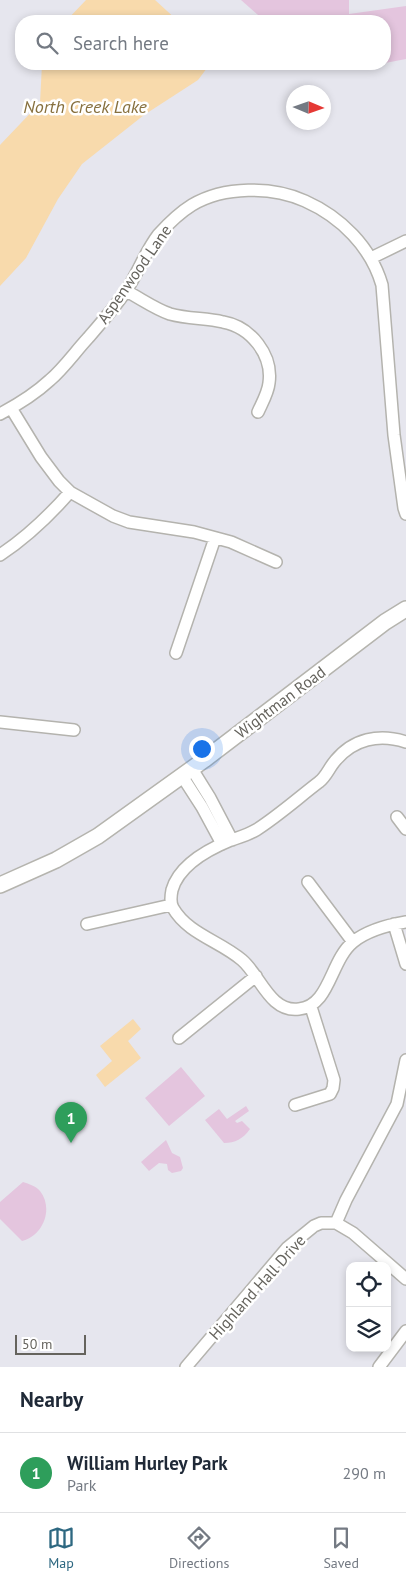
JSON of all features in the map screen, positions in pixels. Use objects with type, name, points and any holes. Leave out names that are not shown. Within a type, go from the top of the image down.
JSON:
[{"type":"main road","name":"Wightman Road","points":[[0,885],[56,860],[98,836],[187,772],[385,622],[406,609]]},
{"type":"street","name":"Aspenwood Lane","points":[[0,414],[50,380],[126,291],[146,252],[173,219],[193,204],[219,195],[242,190],[267,191],[294,196],[315,205],[333,216],[349,230],[377,268],[382,285],[394,435],[406,514]]},
{"type":"street","points":[[371,258],[406,241]]},
{"type":"street","points":[[126,291],[169,313],[188,318],[225,322],[240,327],[250,334],[260,346],[270,375],[269,386],[258,412]]},
{"type":"street","points":[[11,408],[41,457],[70,492],[113,516],[129,522],[194,532],[231,542],[276,562]]},
{"type":"street","points":[[0,555],[21,541],[53,512],[70,492]]},
{"type":"street","points":[[176,654],[215,538]]},
{"type":"street","points":[[0,722],[74,730]]},
{"type":"street","points":[[406,742],[395,738],[381,737],[368,739],[345,751],[335,761],[322,780],[258,829],[247,836],[227,842],[191,862],[174,883],[171,905],[187,926],[238,956],[248,964],[280,1006],[298,1010],[311,1007],[323,995],[341,958],[353,942],[374,931],[406,922]]},
{"type":"street","points":[[187,772],[202,807],[227,842]]},
{"type":"street","points":[[397,817],[406,829]]},
{"type":"street","points":[[308,882],[353,942]]},
{"type":"street","points":[[87,924],[171,905]]},
{"type":"street","points":[[394,924],[406,964]]},
{"type":"street","points":[[179,1038],[256,976]]},
{"type":"street","points":[[295,1105],[330,1094],[333,1088],[334,1080],[311,1007]]},
{"type":"street","points":[[406,1060],[402,1107],[346,1200],[336,1222],[353,1233],[406,1279]]},
{"type":"street","name":"Highland Hall Drive","points":[[186,1367],[287,1248],[314,1226],[321,1223],[336,1222]]},
{"type":"street","points":[[379,1367],[406,1331]]},
{"type":"shaded area","points":[[241,0],[349,0],[349,14],[406,6],[406,59],[391,62],[391,15],[258,15]]},
{"type":"shaded area","points":[[181,1067],[205,1096],[169,1126],[145,1098]]},
{"type":"shaded area","points":[[246,1106],[249,1111],[235,1121],[237,1123],[242,1121],[250,1129],[242,1138],[235,1141],[224,1143],[205,1120],[219,1109],[227,1119]]},
{"type":"shaded area","points":[[166,1140],[172,1153],[180,1157],[183,1168],[181,1171],[172,1173],[168,1170],[167,1164],[159,1163],[149,1171],[141,1162]]},
{"type":"shaded area","points":[[23,1182],[34,1186],[40,1191],[44,1198],[46,1213],[41,1228],[36,1234],[22,1241],[0,1219],[0,1202]]},
{"type":"water","points":[[86,0],[155,0],[171,15],[72,15]]},
{"type":"water","name":"North Creek Lake","points":[[42,70],[206,70],[198,80],[144,115],[82,164],[58,199],[26,258],[0,286],[0,145],[40,103]]},
{"type":"water","points":[[133,1019],[141,1029],[128,1041],[141,1058],[105,1087],[96,1075],[112,1061],[100,1046]]},
{"type":"place","name":"William Hurley Park","points":[[71,1143]]}]
